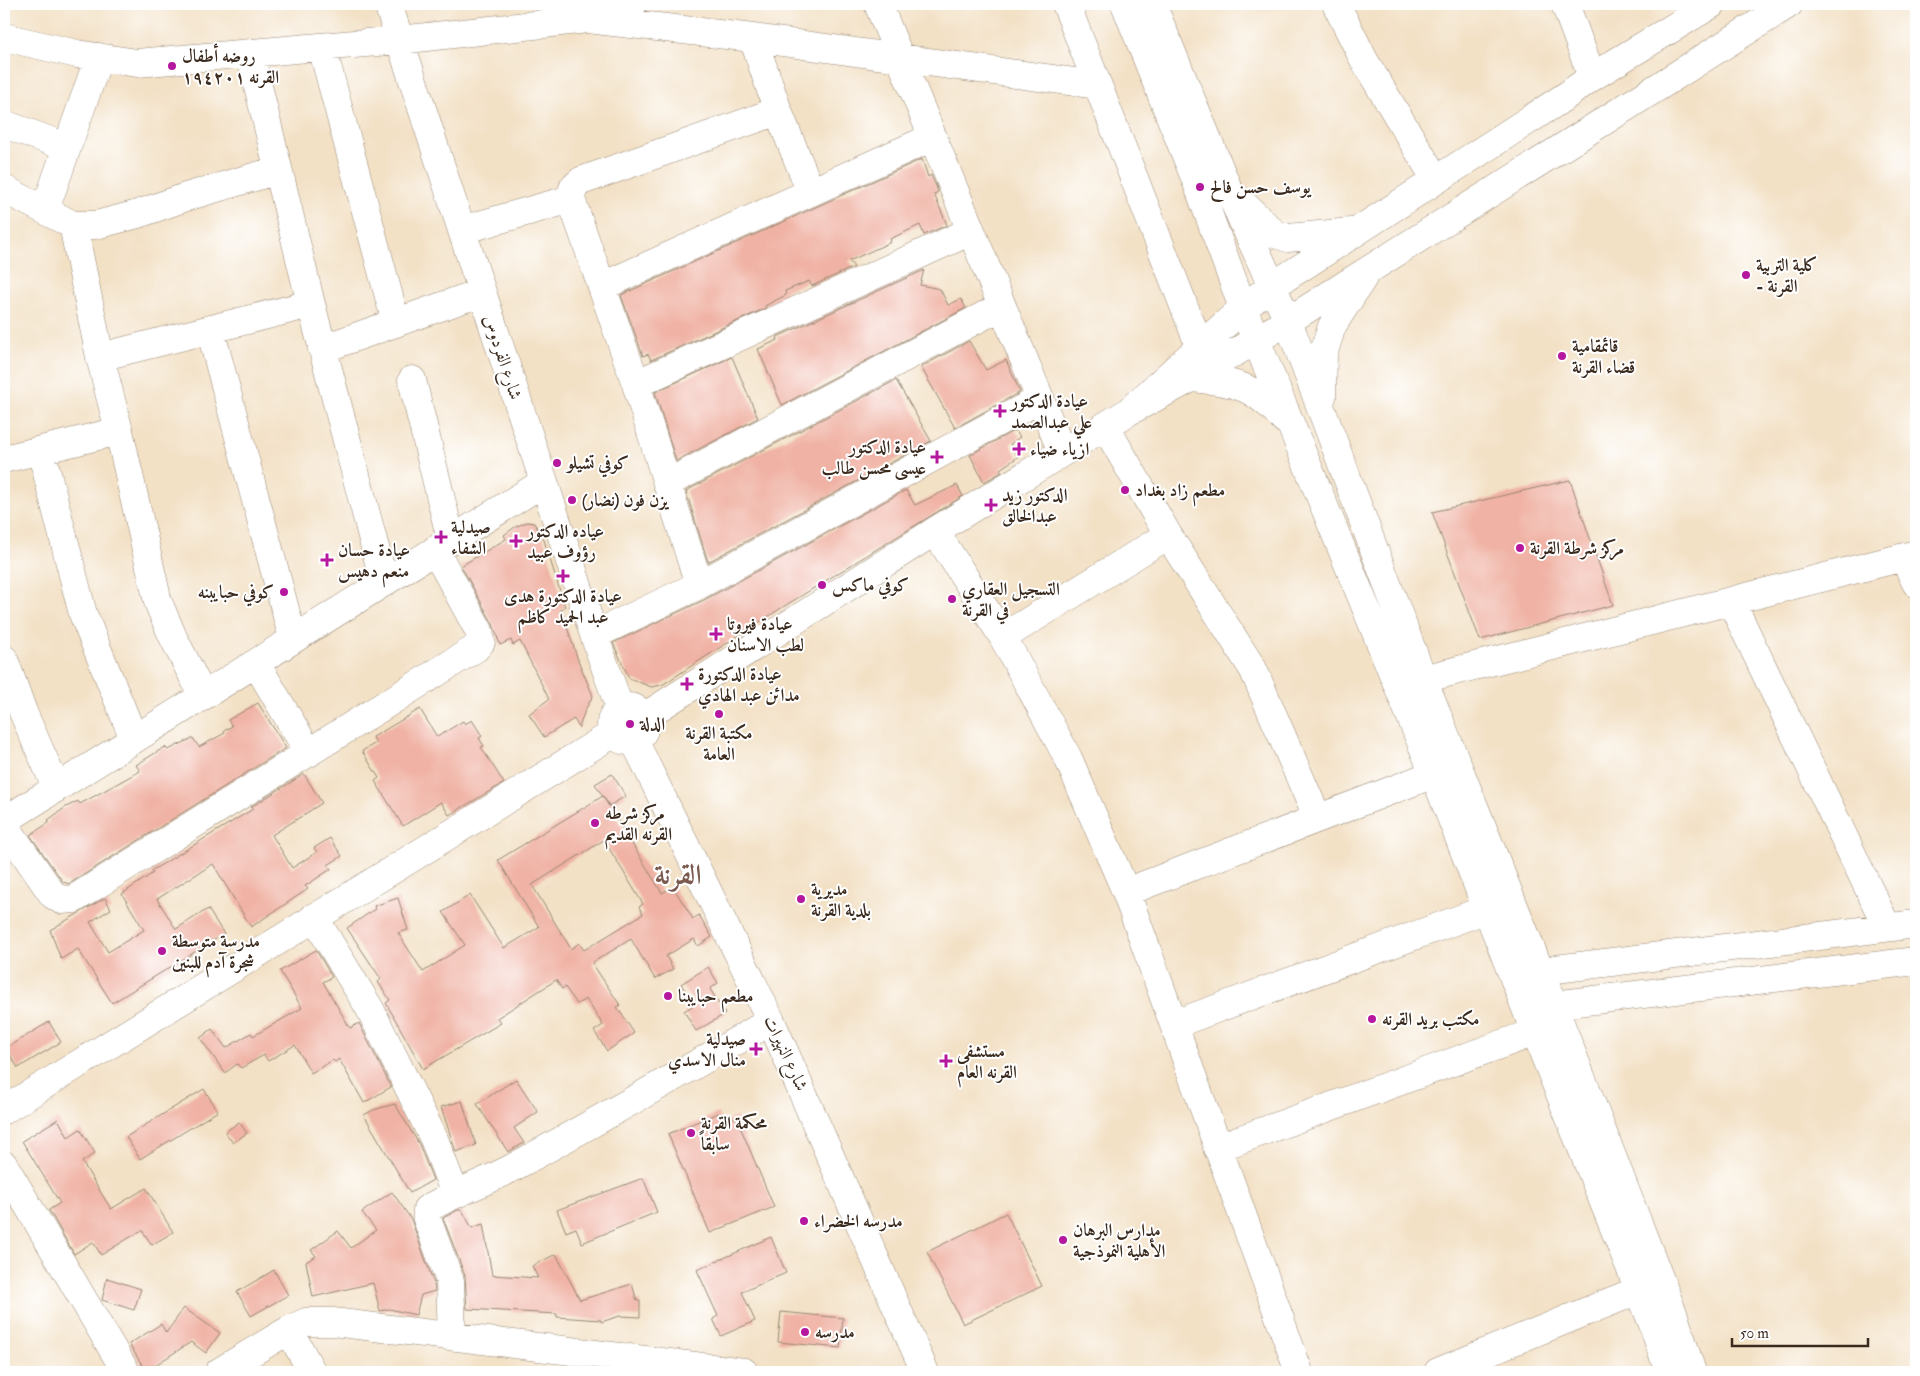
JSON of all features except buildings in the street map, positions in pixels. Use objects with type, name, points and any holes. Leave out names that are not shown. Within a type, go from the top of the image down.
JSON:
[{"type":"street","name":"شارع الفردوس","points":[[388,4],[594,635],[628,725]]},
{"type":"street","points":[[587,19],[633,4]]},
{"type":"street","points":[[878,4],[1062,452]]},
{"type":"street","points":[[1066,4],[1200,348]]},
{"type":"street","points":[[1125,4],[1197,184],[1242,308],[1434,774],[1639,1290],[1669,1372]]},
{"type":"street","points":[[1152,4],[1229,191],[1288,321],[1423,679],[1540,971],[1672,1313],[1692,1372]]},
{"type":"street","points":[[1336,4],[1364,60],[1436,180]]},
{"type":"street","points":[[1565,4],[1592,77]]},
{"type":"street","points":[[1128,412],[1242,308],[1272,287],[1503,135],[1566,96],[1592,77],[1712,4]]},
{"type":"street","points":[[4,1110],[628,725],[1062,452],[1128,412],[1192,378],[1288,321],[1529,170],[1589,129],[1788,4]]},
{"type":"street","points":[[4,36],[99,58],[137,63],[400,40],[538,14],[753,38],[1097,85]]},
{"type":"street","points":[[753,38],[778,111],[812,192]]},
{"type":"street","points":[[322,47],[396,323]]},
{"type":"street","points":[[250,53],[322,349],[384,582]]},
{"type":"street","points":[[45,210],[99,58]]},
{"type":"street","points":[[1566,96],[1589,129]]},
{"type":"street","points":[[699,585],[636,384],[571,199],[573,188],[581,181],[778,111]]},
{"type":"street","points":[[4,124],[67,147]]},
{"type":"street","points":[[1503,135],[1515,148],[1529,170]]},
{"type":"street","points":[[603,286],[933,137]]},
{"type":"street","points":[[4,189],[73,225],[96,224],[138,214],[186,197],[278,170]]},
{"type":"street","points":[[1229,191],[1275,234],[1288,238],[1301,238],[1357,231]]},
{"type":"street","points":[[462,230],[571,199]]},
{"type":"street","points":[[73,225],[100,357],[158,602],[203,696]]},
{"type":"street","points":[[636,384],[971,231]]},
{"type":"street","points":[[1321,409],[1323,355],[1332,326],[1368,271]]},
{"type":"street","points":[[322,349],[482,292]]},
{"type":"street","points":[[100,357],[311,304]]},
{"type":"street","points":[[668,483],[1002,306]]},
{"type":"street","points":[[210,329],[293,639]]},
{"type":"street","points":[[1192,378],[1235,383],[1253,392],[1290,424]]},
{"type":"street","points":[[412,380],[443,545],[479,631],[481,642],[476,648],[74,899],[61,900],[52,895],[4,823],[56,787],[256,663],[293,639],[443,545],[544,482]]},
{"type":"street","points":[[594,635],[699,585],[1040,399]]},
{"type":"street","points":[[1105,426],[1168,535],[1253,669],[1318,817]]},
{"type":"street","points":[[4,458],[119,431]]},
{"type":"street","points":[[41,450],[82,614],[134,739]]},
{"type":"street","points":[[935,531],[1003,637],[1068,758],[1126,892],[1299,1372]]},
{"type":"street","points":[[1003,637],[1168,535]]},
{"type":"street","points":[[1423,679],[1910,556],[1916,583]]},
{"type":"street","points":[[1731,601],[1887,927]]},
{"type":"street","points":[[4,659],[14,715],[56,787]]},
{"type":"street","points":[[256,663],[309,753]]},
{"type":"street","name":"شارع النهيرات","points":[[628,725],[771,1020],[925,1372]]},
{"type":"street","points":[[1126,892],[1434,774]]},
{"type":"street","points":[[1175,1024],[1487,909]]},
{"type":"street","points":[[314,917],[370,1009],[434,1140],[455,1194]]},
{"type":"street","points":[[1540,971],[1916,924]]},
{"type":"street","points":[[1552,1005],[1916,961]]},
{"type":"street","points":[[452,1336],[450,1281],[427,1219],[427,1210],[455,1194],[493,1178],[612,1113],[771,1020]]},
{"type":"street","points":[[1217,1148],[1535,1032]]},
{"type":"street","points":[[4,1164],[126,1372]]},
{"type":"street","points":[[1438,1372],[1639,1290]]},
{"type":"street","points":[[219,1372],[289,1330],[306,1322],[333,1322],[452,1336],[649,1366],[744,1372]]},
{"type":"street","points":[[289,1330],[312,1372]]},
{"type":"place","name":"روضه أطفال القرنه ١٩٤٢٠١","points":[[172,66]]},
{"type":"place","name":"يوسف حسن فالح","points":[[1200,187]]},
{"type":"place","name":"كلية التربية - القرنة","points":[[1746,275]]},
{"type":"place","name":"قائمقامية قضاء القرنة","points":[[1562,356]]},
{"type":"place","name":"عيادة الدكتور علي عبدالصمد","points":[[1000,411]]},
{"type":"place","name":"ازياء ضياء","points":[[1019,449]]},
{"type":"place","name":"عيادة الدكتور عيسى محسن طالب","points":[[937,457]]},
{"type":"place","name":"كوفي تشيلو","points":[[557,463]]},
{"type":"place","name":"مطعم زاد بغداد","points":[[1125,490]]},
{"type":"place","name":"يزن فون (نضار)","points":[[572,500]]},
{"type":"place","name":"الدكتور زيد عبدالخالق","points":[[991,505]]},
{"type":"place","name":"صيدلية الشفاء","points":[[441,537]]},
{"type":"place","name":"عياده الدكتور رؤوف عبيد","points":[[516,541]]},
{"type":"place","name":"مركز شرطة القرنة","points":[[1520,548]]},
{"type":"place","name":"عيادة حسان منعم دهيس","points":[[327,560]]},
{"type":"place","name":"عيادة الدكتورة هدى عبد الحميد كاظم","points":[[563,576]]},
{"type":"place","name":"كوفي ماكس","points":[[822,585]]},
{"type":"place","name":"كوفي حبايبنه","points":[[284,592]]},
{"type":"place","name":"التسجيل العقاري في القرنة","points":[[952,599]]},
{"type":"place","name":"عيادة فيروتا لطب الاسنان","points":[[716,634]]},
{"type":"place","name":"عيادة الدكتورة مدائن عبد الهادي","points":[[687,684]]},
{"type":"place","name":"مكتبة القرنة العامة","points":[[719,714]]},
{"type":"place","name":"الدلة","points":[[630,724]]},
{"type":"place","name":"مركز شرطه القرنه القديم","points":[[595,823]]},
{"type":"place","name":"مديرية بلدية القرنة","points":[[801,899]]},
{"type":"place","name":"مدرسة متوسطة شجرة آدم للبنين","points":[[162,951]]},
{"type":"place","name":"مطعم حبايبنا","points":[[668,996]]},
{"type":"place","name":"مكتب بريد القرنه","points":[[1372,1019]]},
{"type":"place","name":"صيدلية منال الاسدي","points":[[756,1049]]},
{"type":"place","name":"مستشفى القرنه العام","points":[[946,1061]]},
{"type":"place","name":"محكمة القرنة سابقاً","points":[[691,1133]]},
{"type":"place","name":"مدرسه الخضراء","points":[[804,1221]]},
{"type":"place","name":"مدارس البرهان الأهلية النموذجية","points":[[1063,1240]]},
{"type":"place","name":"مدرسه","points":[[805,1332]]},
{"type":"district","name":"القرنة","points":[[678,874]]}]
